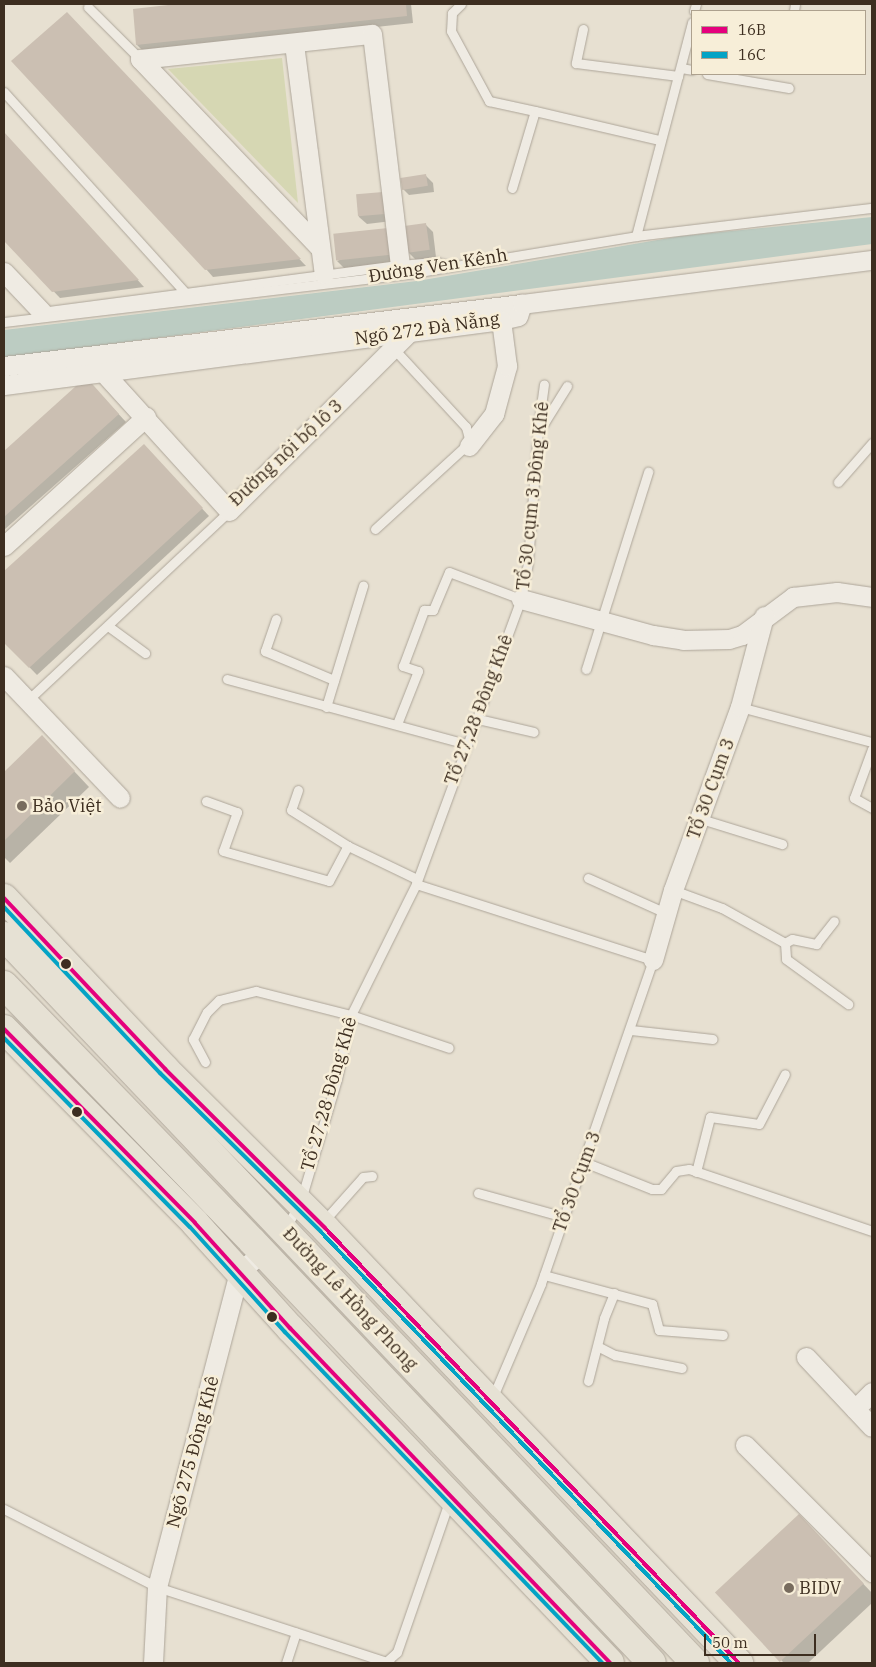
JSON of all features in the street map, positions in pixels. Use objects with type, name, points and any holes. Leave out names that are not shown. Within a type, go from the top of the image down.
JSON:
[{"type":"main road","name":"Đường Lê Hồng Phong","points":[[4,898],[165,1069],[321,1224],[739,1663]]},
{"type":"main road","name":"Đường Lê Hồng Phong","points":[[4,936],[695,1663]]},
{"type":"main road","name":"Đường Lê Hồng Phong","points":[[4,986],[262,1252],[652,1663]]},
{"type":"main road","points":[[4,1029],[239,1272],[450,1498],[610,1663]]},
{"type":"street","points":[[140,59],[294,44],[372,34],[400,265]]},
{"type":"street","points":[[294,44],[324,274]]},
{"type":"street","points":[[140,59],[320,248]]},
{"type":"street","name":"Ngõ 272 Đà Nẵng","points":[[4,385],[501,320],[518,316],[522,304],[872,260]]},
{"type":"street","points":[[4,272],[42,312]]},
{"type":"street","points":[[4,366],[522,304]]},
{"type":"street","points":[[469,446],[494,414],[507,366],[501,320]]},
{"type":"street","name":"Đường nội bộ lô 3","points":[[104,373],[229,510],[394,349],[408,332]]},
{"type":"street","points":[[4,546],[146,418]]},
{"type":"street","name":"Tổ 30 cụm 3 Đông Khê","points":[[521,599],[601,621],[683,640],[729,639],[753,628],[764,616],[793,597],[837,592],[872,597]]},
{"type":"street","name":"Tổ 30 Cụm 3","points":[[653,960],[673,890],[702,819],[740,706],[764,616]]},
{"type":"street","points":[[4,676],[120,798]]},
{"type":"street","points":[[239,1272],[262,1252]]},
{"type":"street","name":"Ngõ 275 Đông Khê","points":[[153,1663],[157,1587],[239,1272]]},
{"type":"street","points":[[806,1357],[872,1427]]},
{"type":"street","points":[[855,1409],[872,1392]]},
{"type":"street","points":[[746,1445],[868,1561]]},
{"type":"lane","points":[[462,4],[452,14],[451,31],[489,101],[660,140]]},
{"type":"lane","points":[[88,7],[140,59]]},
{"type":"lane","points":[[636,236],[691,26]]},
{"type":"lane","points":[[583,29],[576,63],[679,72],[691,70]]},
{"type":"lane","points":[[713,75],[790,88]]},
{"type":"lane","points":[[4,92],[184,291]]},
{"type":"lane","points":[[512,188],[535,111]]},
{"type":"lane","name":"Đường Ven Kênh","points":[[4,322],[413,273],[447,265],[636,236],[872,208]]},
{"type":"lane","name":"Đường Ven Kênh","points":[[4,316],[184,291],[400,265],[437,262],[447,265]]},
{"type":"lane","points":[[375,529],[469,446],[466,427],[394,349]]},
{"type":"lane","name":"Tổ 30 cụm 3 Đông Khê","points":[[521,599],[528,562],[537,434],[544,384]]},
{"type":"lane","points":[[537,434],[567,386]]},
{"type":"lane","points":[[838,482],[872,443]]},
{"type":"lane","points":[[586,669],[648,472]]},
{"type":"lane","points":[[27,701],[229,510]]},
{"type":"lane","points":[[397,724],[418,671],[403,666],[424,610],[432,610],[449,572],[521,599]]},
{"type":"lane","points":[[326,707],[363,586]]},
{"type":"lane","name":"Tổ 27,28 Đông Khê","points":[[285,1230],[300,1203],[337,1079],[351,1015],[416,881],[466,744],[478,719],[521,599]]},
{"type":"lane","points":[[276,619],[265,651],[334,680]]},
{"type":"lane","points":[[108,626],[145,653]]},
{"type":"lane","points":[[227,679],[466,744]]},
{"type":"lane","points":[[740,706],[872,742]]},
{"type":"lane","points":[[478,719],[534,732]]},
{"type":"lane","points":[[872,749],[854,798],[872,808]]},
{"type":"lane","points":[[298,790],[291,810],[348,846],[416,881],[653,960]]},
{"type":"lane","points":[[206,801],[237,812],[223,851],[329,881],[348,846]]},
{"type":"lane","points":[[702,819],[782,844]]},
{"type":"lane","points":[[588,878],[666,913]]},
{"type":"lane","points":[[673,890],[722,908],[785,943]]},
{"type":"lane","points":[[785,943],[792,939],[816,944],[834,921]]},
{"type":"lane","points":[[785,943],[786,960],[848,1004]]},
{"type":"lane","name":"Tổ 30 Cụm 3","points":[[491,1401],[544,1275],[631,1030],[653,960]]},
{"type":"lane","points":[[205,1062],[193,1039],[207,1012],[224,998],[256,991],[351,1015],[449,1048]]},
{"type":"lane","points":[[631,1030],[713,1039]]},
{"type":"lane","points":[[696,1172],[710,1117],[759,1124],[785,1074]]},
{"type":"lane","points":[[584,1162],[652,1189],[661,1189],[676,1171],[696,1172],[872,1231]]},
{"type":"lane","points":[[321,1224],[363,1177],[372,1176]]},
{"type":"lane","points":[[478,1193],[564,1218]]},
{"type":"lane","points":[[544,1275],[652,1304],[659,1330],[723,1335]]},
{"type":"lane","points":[[588,1382],[599,1347],[604,1318],[614,1293]]},
{"type":"lane","points":[[599,1347],[615,1355],[682,1368]]},
{"type":"lane","points":[[4,1509],[157,1587],[388,1662],[397,1652],[450,1498]]},
{"type":"lane","points":[[286,1663],[296,1633]]},
{"type":"green space","points":[[282,58],[298,203],[168,69]]},
{"type":"shaded area","points":[[872,217],[872,244],[4,358],[4,330],[417,281],[681,236]]},
{"type":"building","points":[[177,4],[406,4],[407,16],[136,45],[133,9]]},
{"type":"building","points":[[67,12],[301,259],[205,270],[11,61]]},
{"type":"building","points":[[4,132],[139,280],[52,292],[4,241]]},
{"type":"building","points":[[426,174],[428,186],[402,190],[400,178]]},
{"type":"building","points":[[383,192],[385,214],[358,216],[356,194]]},
{"type":"building","points":[[426,223],[430,250],[408,253],[404,226]]},
{"type":"building","points":[[388,228],[391,255],[336,261],[333,234]]},
{"type":"building","points":[[86,377],[119,414],[4,517],[4,451]]},
{"type":"building","points":[[144,444],[203,508],[29,668],[4,643],[4,571]]},
{"type":"building","name":"Bảo Việt","points":[[42,735],[75,771],[4,841],[4,772]]},
{"type":"building","name":"BIDV","points":[[799,1514],[864,1583],[780,1662],[715,1592]]},
{"type":"transit line","name":"16B","points":[[4,898],[165,1069],[325,1228],[739,1663]]},
{"type":"transit line","name":"16C","points":[[4,907],[160,1073],[321,1232],[731,1663]]},
{"type":"transit line","name":"16B","points":[[4,1029],[195,1223],[290,1328],[610,1663]]},
{"type":"transit line","name":"16C","points":[[4,1038],[190,1227],[285,1332],[602,1663]]},
{"type":"place","name":"Bảo Việt","points":[[22,806]]},
{"type":"place","name":"BIDV","points":[[789,1588]]}]
